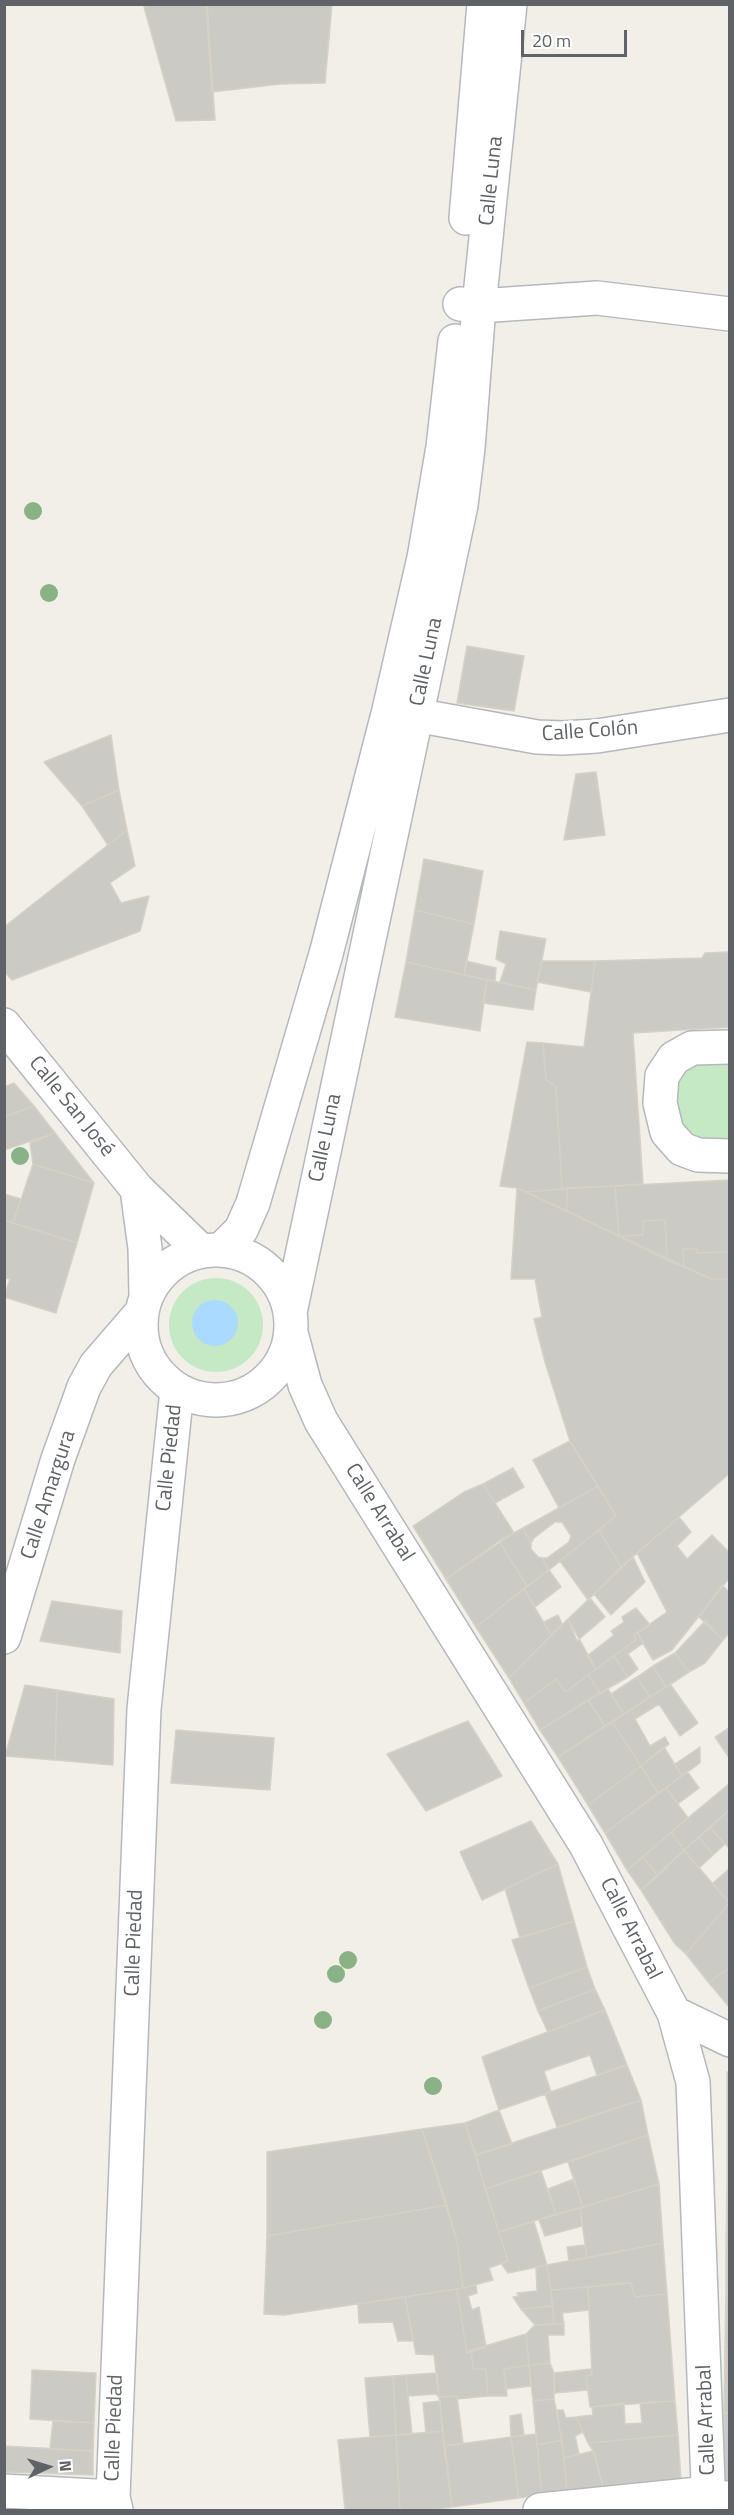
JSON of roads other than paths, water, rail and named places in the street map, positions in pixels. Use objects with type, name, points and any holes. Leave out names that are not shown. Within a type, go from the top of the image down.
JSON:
[{"type":"street","name":"Calle Luna","points":[[211,1249],[241,1230],[253,1203],[326,954],[402,713],[461,505],[468,448],[469,305],[484,4]]},
{"type":"street","name":"Calle Luna","points":[[469,305],[510,4]]},
{"type":"street","points":[[469,305],[597,298],[729,314]]},
{"type":"street","name":"Calle Luna","points":[[291,1322],[402,713]]},
{"type":"street","name":"Calle Colón","points":[[402,713],[537,737],[562,738],[597,736],[729,715]]},
{"type":"street","name":"Calle San José","points":[[4,1025],[136,1189],[211,1249]]},
{"type":"street","points":[[729,1047],[693,1048],[674,1058],[662,1076],[660,1103],[667,1132],[682,1149],[698,1155],[729,1156]]},
{"type":"street","points":[[136,1189],[145,1248],[141,1333],[146,1353],[166,1380]]},
{"type":"street","points":[[84,1387],[122,1368],[166,1380],[198,1398],[220,1400],[243,1395],[262,1385],[276,1370],[286,1353],[291,1322],[278,1281],[253,1258],[211,1249],[178,1259],[159,1274],[144,1304]]},
{"type":"street","name":"Calle Amargura","points":[[4,1637],[58,1459],[84,1387],[96,1365],[144,1304]]},
{"type":"street","name":"Calle Arrabal","points":[[291,1322],[301,1373],[321,1421],[586,1845],[674,2013],[693,2082],[716,2500]]},
{"type":"street","name":"Calle Piedad","points":[[114,2504],[144,1709],[166,1380]]},
{"type":"street","name":"Calle Arrabal","points":[[262,1385],[291,1394],[321,1421]]},
{"type":"street","points":[[674,2013],[729,2040]]},
{"type":"street","points":[[4,2491],[114,2504]]},
{"type":"street","points":[[540,2511],[716,2500]]},
{"type":"water","points":[[215,1300],[231,1307],[238,1323],[231,1339],[215,1346],[199,1339],[192,1323],[199,1307]]}]
